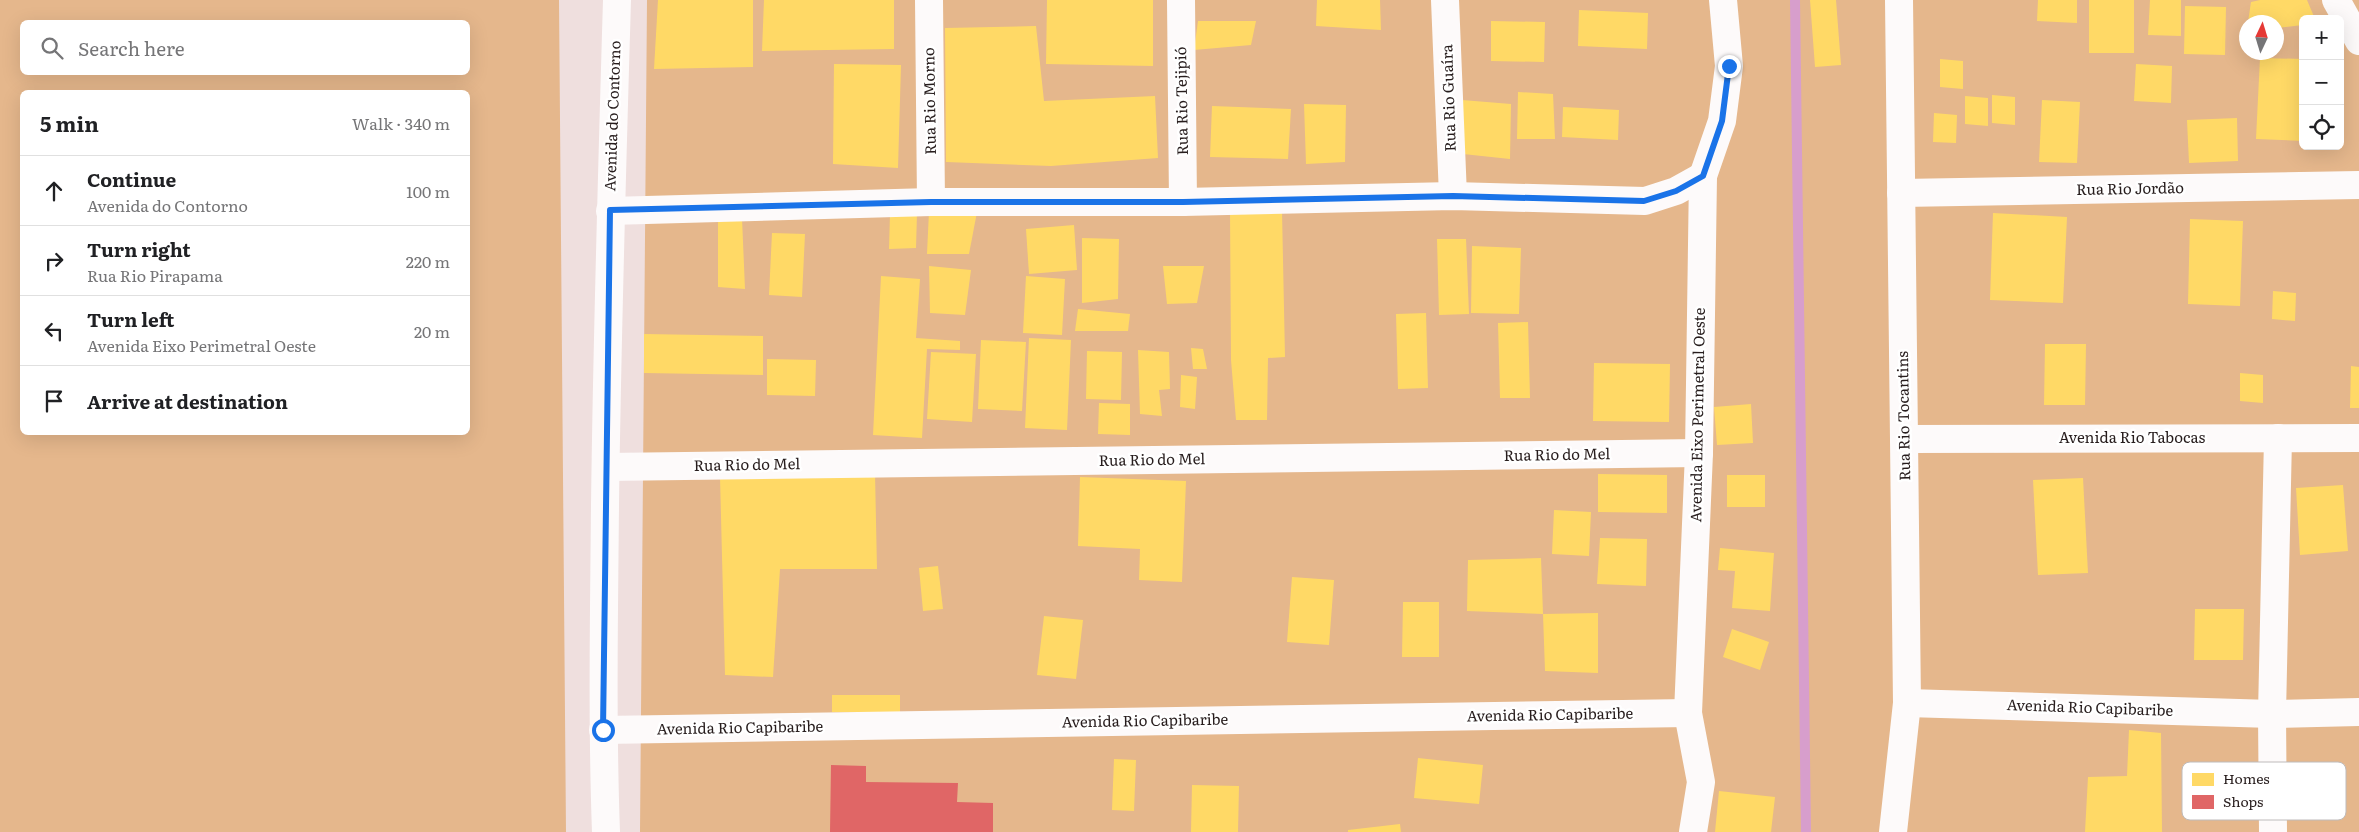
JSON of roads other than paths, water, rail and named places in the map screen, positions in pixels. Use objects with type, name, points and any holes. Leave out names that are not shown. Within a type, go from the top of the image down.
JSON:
[{"type":"street","name":"Avenida do Contorno","points":[[606,832],[603,730],[606,467],[610,210],[617,0]]},
{"type":"street","name":"Rua Rio Morno","points":[[929,0],[931,202]]},
{"type":"street","name":"Rua Rio Tejipió","points":[[1181,0],[1183,202]]},
{"type":"street","name":"Rua Rio Guaíra","points":[[1445,0],[1453,196]]},
{"type":"street","name":"Avenida Eixo Perimetral Oeste","points":[[1693,832],[1701,782],[1688,713],[1698,453],[1703,176],[1722,121],[1729,66],[1723,0]]},
{"type":"street","name":"Rua Rio Tocantins","points":[[1892,832],[1907,703],[1899,0]]},
{"type":"street","points":[[2336,0],[2359,41]]},
{"type":"street","points":[[610,210],[931,202],[1183,202],[1453,196],[1644,201],[1676,191],[1703,176]]},
{"type":"street","name":"Rua Rio Jordão","points":[[1901,193],[2359,185]]},
{"type":"street","points":[[2272,762],[2278,438]]},
{"type":"street","name":"Avenida Rio Tabocas","points":[[1905,439],[2359,438]]},
{"type":"street","name":"Rua Rio do Mel","points":[[606,467],[1698,453]]},
{"type":"street","name":"Avenida Rio Capibaribe","points":[[1907,703],[2272,714],[2359,712]]},
{"type":"street","name":"Avenida Rio Capibaribe","points":[[603,730],[1688,713]]},
{"type":"waterway","points":[[1795,0],[1806,832]]}]
